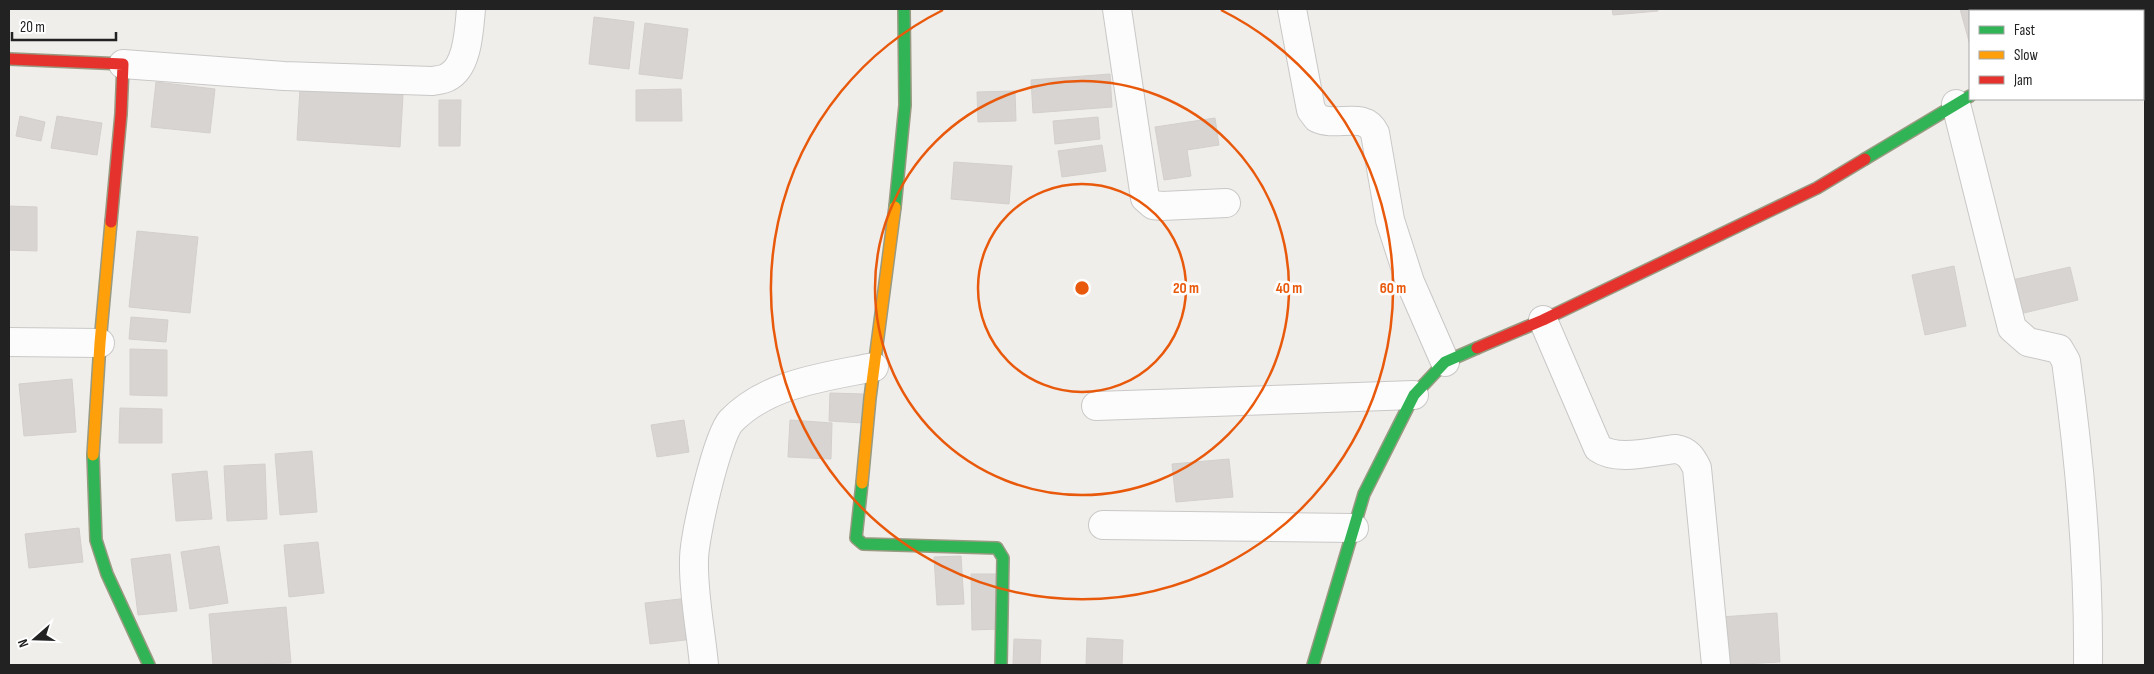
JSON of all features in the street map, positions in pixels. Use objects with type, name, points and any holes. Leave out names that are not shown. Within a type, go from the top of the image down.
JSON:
[{"type":"street","points":[[9,59],[123,64],[284,76],[432,81],[448,77],[458,67],[469,41],[471,9]]},
{"type":"street","points":[[904,9],[905,105],[890,257],[874,367],[856,538],[863,544],[997,548],[1003,558],[1001,665]]},
{"type":"street","points":[[1117,9],[1145,198],[1153,204],[1162,206],[1226,203]]},
{"type":"street","points":[[1292,9],[1311,110],[1317,118],[1324,122],[1335,123],[1362,120],[1371,124],[1375,133],[1390,220],[1410,282],[1445,362]]},
{"type":"street","points":[[123,64],[120,123],[100,343],[93,464],[96,540],[108,574],[149,665]]},
{"type":"street","points":[[1313,665],[1364,494],[1414,395],[1445,362],[1543,320],[1817,188],[1963,100],[2008,319],[2020,336],[2028,342],[2059,349],[2066,361],[2084,526],[2088,665]]},
{"type":"street","points":[[1543,320],[1592,439],[1598,448],[1607,454],[1618,455],[1676,449],[1683,450],[1691,457],[1696,468],[1716,665]]},
{"type":"street","points":[[9,342],[100,343]]},
{"type":"street","points":[[704,665],[694,558],[712,465],[730,422],[761,399],[802,381],[874,367]]},
{"type":"street","points":[[1096,406],[1414,395]]},
{"type":"street","points":[[1103,526],[1354,528]]},
{"type":"building","points":[[1612,9],[1657,9],[1658,11],[1613,15]]},
{"type":"building","points":[[1960,9],[1998,9],[1969,10],[1969,41]]},
{"type":"building","points":[[594,17],[634,22],[629,69],[589,64]]},
{"type":"building","points":[[645,23],[688,29],[682,79],[639,74]]},
{"type":"building","points":[[1110,74],[1112,107],[1033,113],[1031,80]]},
{"type":"building","points":[[156,82],[215,89],[210,133],[151,127]]},
{"type":"building","points":[[300,88],[403,95],[400,147],[297,140]]},
{"type":"building","points":[[681,89],[682,121],[636,121],[636,90]]},
{"type":"building","points":[[1015,91],[1016,121],[978,122],[977,92]]},
{"type":"building","points":[[439,100],[461,100],[460,146],[439,146]]},
{"type":"building","points":[[20,116],[45,122],[41,141],[16,136]]},
{"type":"building","points":[[57,116],[102,123],[97,155],[51,148]]},
{"type":"building","points":[[1098,117],[1100,139],[1055,144],[1053,121]]},
{"type":"building","points":[[1215,118],[1219,145],[1187,150],[1191,176],[1164,180],[1155,127]]},
{"type":"building","points":[[1102,145],[1106,171],[1062,177],[1058,151]]},
{"type":"building","points":[[954,162],[1012,166],[1009,204],[951,199]]},
{"type":"building","points":[[9,206],[37,207],[37,251],[9,250]]},
{"type":"building","points":[[137,231],[198,237],[190,313],[129,307]]},
{"type":"building","points":[[1954,266],[1966,326],[1925,335],[1912,275]]},
{"type":"building","points":[[2070,267],[2078,300],[2020,314],[2012,280]]},
{"type":"building","points":[[131,317],[168,320],[166,342],[129,339]]},
{"type":"building","points":[[130,349],[167,350],[167,396],[130,395]]},
{"type":"building","points":[[72,379],[76,432],[24,436],[19,384]]},
{"type":"building","points":[[830,393],[864,394],[863,423],[829,421]]},
{"type":"building","points":[[120,408],[162,409],[162,443],[119,443]]},
{"type":"building","points":[[684,420],[689,452],[657,457],[651,425]]},
{"type":"building","points":[[790,420],[832,423],[831,459],[788,457]]},
{"type":"building","points":[[312,451],[317,512],[280,515],[275,454]]},
{"type":"building","points":[[1229,459],[1233,497],[1176,502],[1172,464]]},
{"type":"building","points":[[265,464],[267,519],[227,521],[224,466]]},
{"type":"building","points":[[207,471],[212,519],[176,521],[172,474]]},
{"type":"building","points":[[79,528],[83,562],[29,568],[25,534]]},
{"type":"building","points":[[318,542],[324,593],[289,597],[284,545]]},
{"type":"building","points":[[219,546],[228,603],[190,609],[181,552]]},
{"type":"building","points":[[170,554],[177,611],[138,615],[131,559]]},
{"type":"building","points":[[961,556],[964,604],[937,605],[934,557]]},
{"type":"building","points":[[971,574],[999,574],[1000,629],[972,630]]},
{"type":"building","points":[[689,598],[694,639],[650,644],[645,603]]},
{"type":"building","points":[[286,607],[291,663],[213,665],[209,614]]},
{"type":"building","points":[[1777,613],[1780,662],[1725,665],[1721,617]]},
{"type":"building","points":[[1087,638],[1123,640],[1122,665],[1086,665]]},
{"type":"building","points":[[1014,639],[1041,640],[1040,665],[1013,665]]},
{"type":"traffic: fast","points":[[895,207],[905,105],[904,9]]},
{"type":"traffic: fast","points":[[1865,159],[1969,97]]},
{"type":"traffic: fast","points":[[1313,665],[1364,494],[1414,395],[1445,362],[1477,348]]},
{"type":"traffic: fast","points":[[93,455],[96,540],[107,574],[149,665]]},
{"type":"traffic: fast","points":[[862,483],[856,538],[863,544],[997,548],[1003,558],[1001,665]]},
{"type":"traffic: slow","points":[[862,483],[870,398],[895,207]]},
{"type":"traffic: slow","points":[[93,455],[100,343],[111,222]]},
{"type":"traffic: jam","points":[[9,59],[123,64],[121,114],[111,222]]},
{"type":"traffic: jam","points":[[1477,348],[1543,320],[1817,188],[1865,159]]}]
